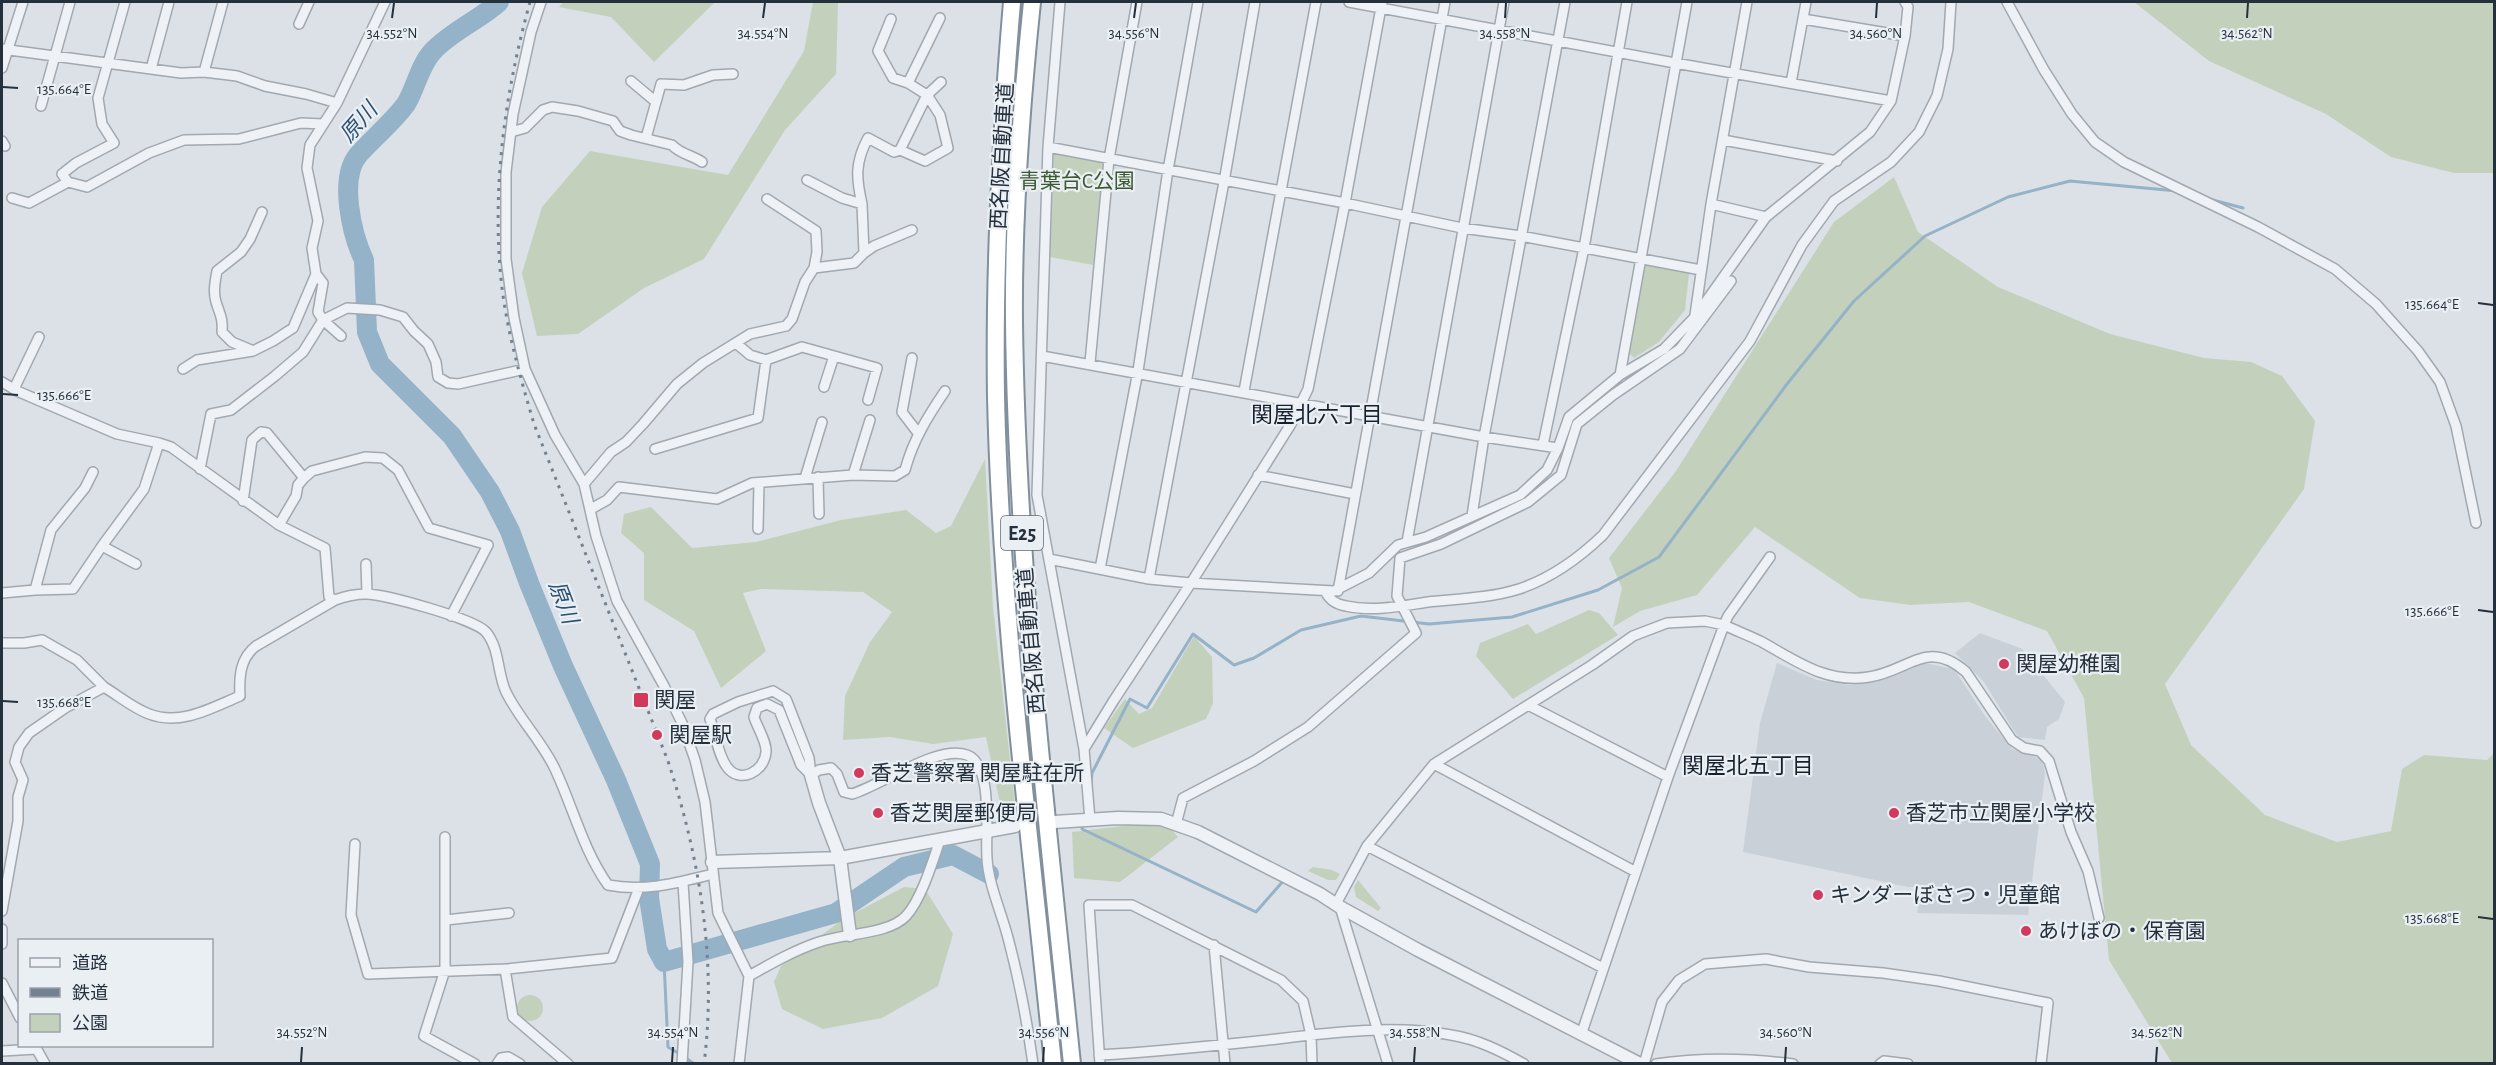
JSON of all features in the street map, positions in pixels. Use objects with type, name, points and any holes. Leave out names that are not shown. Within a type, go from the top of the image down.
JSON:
[{"type":"highway","name":"西名阪自動車道","points":[[1012,2],[997,235],[998,454],[1010,627],[1053,1064]]},
{"type":"highway","name":"西名阪自動車道","points":[[1032,2],[1023,98],[1015,237],[1014,319],[1018,462],[1030,639],[1072,1064]]},
{"type":"street","points":[[2,68],[4,50],[23,2]]},
{"type":"street","points":[[41,106],[70,2]]},
{"type":"street","points":[[125,2],[98,98],[102,124],[114,143],[76,163],[62,174],[68,182],[87,187],[148,153],[184,140],[239,139],[301,123],[323,124]]},
{"type":"street","points":[[151,69],[169,2]]},
{"type":"street","points":[[204,72],[223,2]]},
{"type":"street","points":[[299,24],[309,2]]},
{"type":"street","points":[[341,336],[323,320],[318,312],[323,283],[316,274],[312,248],[318,221],[307,168],[310,145],[337,103],[385,2]]},
{"type":"street","points":[[542,2],[531,32],[511,132],[506,172],[506,259],[525,369],[555,435],[584,484],[596,536],[617,601],[664,686],[682,723],[695,760],[705,802],[718,914],[749,976],[739,1064]]},
{"type":"street","points":[[1060,2],[1048,147],[1037,495],[1084,749],[1090,820]]},
{"type":"street","points":[[1090,363],[1109,159],[1137,2]]},
{"type":"street","points":[[1100,569],[1138,371],[1168,170],[1198,2]]},
{"type":"street","points":[[1149,579],[1224,182],[1255,2]]},
{"type":"street","points":[[1244,391],[1316,2]]},
{"type":"street","points":[[1349,2],[1382,5],[1499,31],[1891,101]]},
{"type":"street","points":[[1338,591],[1445,2]]},
{"type":"street","points":[[1407,542],[1504,2]]},
{"type":"street","points":[[1472,516],[1484,437],[1565,2]]},
{"type":"street","points":[[1543,445],[1584,248],[1627,2]]},
{"type":"street","points":[[1620,375],[1687,2]]},
{"type":"street","points":[[1695,317],[1711,204],[1747,2]]},
{"type":"street","points":[[1791,83],[1806,2]]},
{"type":"street","points":[[1049,559],[1149,579],[1338,591],[1369,573],[1398,545],[1426,537],[1520,495],[1547,470],[1569,417],[1620,375],[1664,349],[1695,317],[1766,217],[1838,161],[1870,132],[1891,101],[1905,36],[1908,8],[1905,2]]},
{"type":"street","points":[[1325,591],[1331,600],[1344,606],[1404,610],[1518,589],[1558,572],[1585,552],[1603,535],[1750,341],[1803,245],[1834,201],[1891,162],[1919,132],[1937,96],[1948,49],[1951,2]]},
{"type":"street","points":[[2007,2],[2043,70],[2072,114],[2095,142],[2124,162],[2203,200],[2335,270],[2376,304],[2418,351],[2440,382],[2456,426],[2476,523]]},
{"type":"street","points":[[1084,749],[1191,583],[1303,402],[1308,389],[1382,5]]},
{"type":"street","points":[[908,83],[940,18]]},
{"type":"street","points":[[864,253],[862,204],[856,177],[862,150],[868,138],[894,152],[900,150],[925,162],[948,148],[940,115],[927,95],[908,83],[893,78],[878,51],[891,19]]},
{"type":"street","points":[[1803,19],[1905,36]]},
{"type":"street","points":[[4,50],[181,73],[204,72],[237,76],[265,86],[306,93],[337,103]]},
{"type":"street","points":[[646,138],[661,84],[684,85],[713,75],[733,74]]},
{"type":"street","points":[[631,81],[656,102]]},
{"type":"street","points":[[900,150],[927,95],[942,82]]},
{"type":"street","points":[[511,132],[525,128],[543,110],[552,107],[578,111],[614,122],[620,131],[672,146],[702,162]]},
{"type":"street","points":[[1723,140],[1838,161]]},
{"type":"street","points":[[1048,147],[1345,203],[1462,228],[1521,236],[1701,270]]},
{"type":"street","points":[[807,180],[842,198],[862,204]]},
{"type":"street","points":[[12,198],[29,203],[68,182]]},
{"type":"street","points":[[584,484],[611,452],[626,442],[643,424],[677,384],[704,363],[750,334],[786,326],[792,319],[805,282],[814,268],[817,252],[816,231],[767,200]]},
{"type":"street","points":[[1711,204],[1766,217]]},
{"type":"street","points":[[253,351],[231,342],[222,332],[223,318],[216,303],[214,290],[217,271],[242,252],[262,212]]},
{"type":"street","points":[[814,268],[854,263],[874,246],[912,230]]},
{"type":"street","points":[[183,369],[197,360],[253,351],[293,328],[316,274]]},
{"type":"street","points":[[1176,824],[1183,798],[1254,761],[1308,728],[1416,633],[1397,596],[1400,558],[1441,544],[1528,502],[1561,475],[1577,424],[1613,395],[1680,349],[1731,281]]},
{"type":"street","points":[[200,469],[211,414],[231,410],[275,376],[303,352],[323,320],[347,308],[380,310],[404,316],[414,331],[428,344],[436,362],[438,377],[448,384],[458,384],[525,369]]},
{"type":"street","points":[[14,389],[39,337]]},
{"type":"street","points":[[737,344],[750,355],[766,360],[802,346],[877,368],[868,400]]},
{"type":"street","points":[[824,387],[834,356]]},
{"type":"street","points":[[1042,356],[1138,371],[1484,437],[1558,448]]},
{"type":"street","points":[[912,358],[902,412],[918,433]]},
{"type":"street","points":[[655,449],[758,418],[766,360]]},
{"type":"street","points":[[2,382],[117,434],[171,447],[279,525],[325,549],[329,597],[335,600]]},
{"type":"street","points":[[591,509],[607,500],[619,487],[717,500],[752,483],[853,475],[895,476],[905,470],[910,449],[918,433],[945,391]]},
{"type":"street","points":[[853,475],[870,420]]},
{"type":"street","points":[[805,478],[822,422]]},
{"type":"street","points":[[243,501],[252,440],[261,432],[267,433],[304,478]]},
{"type":"street","points":[[2,593],[74,589],[144,489],[159,443]]},
{"type":"street","points":[[279,525],[296,496],[298,485],[312,471],[365,456],[383,458],[398,470],[429,528],[488,545],[451,616]]},
{"type":"street","points":[[35,590],[51,530],[86,488],[93,472]]},
{"type":"street","points":[[1258,474],[1355,494]]},
{"type":"street","points":[[818,477],[819,514]]},
{"type":"street","points":[[758,529],[759,483]]},
{"type":"street","points":[[102,546],[136,564]]},
{"type":"street","points":[[1581,1035],[1668,777],[1724,625],[1770,557]]},
{"type":"street","points":[[366,564],[367,594]]},
{"type":"street","points":[[2,643],[42,640],[77,660],[104,687],[150,715],[172,718],[193,716],[240,696],[240,674],[248,651],[347,595],[367,594],[389,597],[478,626],[486,632],[494,646],[501,680],[507,694],[555,769],[573,816],[608,885],[639,888],[684,883],[712,868],[840,858],[1015,826]]},
{"type":"street","points":[[1388,1064],[1338,906],[1367,846],[1434,764],[1633,636],[1648,629],[1685,621],[1705,621],[1724,625],[1760,641],[1807,668],[1826,675],[1869,677],[1930,656],[1946,658],[1957,664],[1966,672],[2012,740],[2024,748],[2040,751],[2049,761],[2071,832],[2088,871],[2099,918]]},
{"type":"street","points":[[2,911],[18,820],[18,797],[23,780],[15,762],[19,747],[29,733],[65,708],[104,687]]},
{"type":"street","points":[[811,775],[801,765],[779,710],[767,704],[757,708],[754,717],[767,749],[764,763],[757,770],[742,777],[733,774],[725,765],[710,719],[713,714],[738,702],[773,691],[786,699],[809,758],[819,803],[840,858],[850,935]]},
{"type":"street","points":[[1528,705],[1668,777]]},
{"type":"street","points":[[811,775],[819,770],[831,768],[837,774],[844,792],[852,794],[948,753],[969,756],[977,762],[983,778],[987,861],[1015,963],[1033,1064]]},
{"type":"street","points":[[1434,764],[1636,872]]},
{"type":"street","points":[[1054,822],[1161,819],[1198,832],[1581,1035],[1642,1064],[1662,1002],[1679,980],[1705,964],[1766,959],[1821,968],[1883,973],[1939,981],[2048,1003],[2042,1064]]},
{"type":"street","points":[[445,837],[445,970],[424,1036],[475,1064]]},
{"type":"street","points":[[749,976],[823,940],[894,925],[907,915],[940,840]]},
{"type":"street","points":[[355,844],[351,915],[368,974],[505,969],[612,958],[639,888]]},
{"type":"street","points":[[1367,846],[1604,968]]},
{"type":"street","points":[[682,1064],[688,962],[684,883]]},
{"type":"street","points":[[1312,1064],[1311,1035],[1303,1001],[1281,980],[1132,905],[1089,905],[1099,1060],[1311,1035],[1378,1031],[1451,1035],[1483,1043],[1524,1064]]},
{"type":"street","points":[[446,920],[509,913]]},
{"type":"street","points":[[2,929],[2,944]]},
{"type":"street","points":[[1214,945],[1225,1064]]},
{"type":"street","points":[[505,969],[513,1017],[568,1064]]},
{"type":"street","points":[[2,983],[18,1014]]},
{"type":"street","points":[[2,1052],[35,1047],[45,1064]]},
{"type":"street","points":[[1160,1052],[1161,1064]]},
{"type":"street","points":[[497,1064],[501,1058],[508,1057],[520,1064]]},
{"type":"street","points":[[1656,1064],[1689,1059],[1766,1060],[1792,1064]]},
{"type":"street","points":[[1880,1064],[1884,1061],[1908,1064]]},
{"type":"shaded area","points":[[1980,633],[2022,649],[2065,702],[2059,719],[2047,727],[2045,740],[2018,737],[1984,682],[1955,653]]},
{"type":"shaded area","name":"香芝市立関屋小学校","points":[[1920,662],[1954,669],[1985,716],[2012,749],[2042,759],[2045,774],[2028,915],[1917,913],[1921,887],[1908,887],[1743,852],[1760,723],[1777,663],[1817,680],[1849,685],[1879,681]]},
{"type":"green space","points":[[563,2],[715,2],[654,62],[611,17],[559,7]]},
{"type":"green space","points":[[813,2],[838,2],[836,74],[785,130],[704,259],[644,288],[578,334],[537,336],[522,273],[542,207],[590,151],[728,175],[804,51]]},
{"type":"green space","points":[[2134,2],[2494,2],[2494,173],[2454,173],[2391,157],[2326,114],[2209,61]]},
{"type":"green space","name":"青葉台C公園","points":[[1069,151],[1103,163],[1093,265],[1050,257],[1054,152]]},
{"type":"green space","points":[[1894,177],[1918,232],[1998,287],[2110,334],[2204,358],[2251,362],[2282,376],[2315,421],[2304,489],[2165,684],[2191,745],[2265,815],[2337,842],[2391,831],[2402,769],[2424,755],[2487,760],[2494,753],[2494,1063],[2172,1063],[2109,960],[2084,698],[2047,631],[1969,602],[1910,605],[1860,598],[1755,527],[1697,595],[1640,611],[1613,627],[1622,588],[1609,558],[1676,471],[1834,222]]},
{"type":"green space","points":[[1644,262],[1688,270],[1689,274],[1685,310],[1659,342],[1634,358],[1627,351]]},
{"type":"green space","points":[[985,459],[993,607],[1015,805],[1000,803],[986,737],[933,744],[890,737],[843,740],[845,696],[870,642],[892,612],[863,592],[761,589],[743,593],[766,651],[721,688],[694,631],[644,600],[644,553],[621,533],[624,514],[651,507],[692,548],[756,542],[841,520],[906,510],[936,533],[951,526]]},
{"type":"green space","points":[[1589,610],[1599,613],[1618,635],[1513,699],[1476,656],[1480,643],[1528,624],[1536,634]]},
{"type":"green space","points":[[1194,636],[1212,657],[1213,703],[1206,719],[1133,748],[1104,728],[1125,699],[1139,714],[1152,708]]},
{"type":"green space","points":[[1131,825],[1169,827],[1178,837],[1120,882],[1074,878],[1072,832]]},
{"type":"green space","points":[[1313,867],[1332,870],[1340,874],[1336,880],[1328,880],[1308,871]]},
{"type":"green space","points":[[1358,880],[1381,908],[1378,911],[1356,897],[1354,887]]},
{"type":"green space","points":[[904,887],[925,889],[953,934],[938,986],[882,1018],[823,1029],[782,1009],[774,982],[781,966],[843,919]]},
{"type":"green space","points":[[530,995],[539,999],[543,1008],[539,1017],[530,1021],[521,1017],[517,1008],[521,999]]},
{"type":"waterway","name":"原川","points":[[499,2],[433,51],[424,63],[406,104],[359,154],[353,164],[349,177],[349,206],[355,236],[364,260],[367,332],[380,364],[452,436],[490,492],[510,531],[563,666],[616,780],[650,864],[649,898],[657,949],[664,962],[836,913],[904,867],[953,855],[989,874]]},
{"type":"waterway","points":[[1091,782],[1092,773],[1130,699],[1147,708],[1193,634],[1234,665],[1254,658],[1301,630],[1361,616],[1429,624],[1512,617],[1598,590],[1659,557],[1787,384],[1854,301],[1925,236],[2008,197],[2070,181],[2177,191]]},
{"type":"waterway","points":[[2209,199],[2243,208]]},
{"type":"waterway","points":[[1083,823],[1082,829],[1256,912],[1285,879]]},
{"type":"waterway","points":[[664,962],[668,1047],[680,1054]]},
{"type":"waterway","points":[[686,1058],[694,1064]]},
{"type":"railway","points":[[530,2],[514,68],[500,167],[498,234],[505,308],[534,424],[668,761],[689,835],[697,873],[707,949],[708,987],[704,1064]]},
{"type":"place","name":"関屋幼稚園","points":[[2004,664]]},
{"type":"place","name":"関屋","points":[[641,700]]},
{"type":"place","name":"関屋駅","points":[[657,735]]},
{"type":"place","name":"香芝警察署 関屋駐在所","points":[[859,773]]},
{"type":"place","name":"香芝関屋郵便局","points":[[878,813]]},
{"type":"place","name":"香芝市立関屋小学校","points":[[1894,813]]},
{"type":"place","name":"キンダーぼさつ・児童館","points":[[1818,895]]},
{"type":"place","name":"あけぼの・保育園","points":[[2026,931]]},
{"type":"district","name":"関屋北六丁目","points":[[1317,414]]},
{"type":"district","name":"関屋北五丁目","points":[[1748,765]]}]
